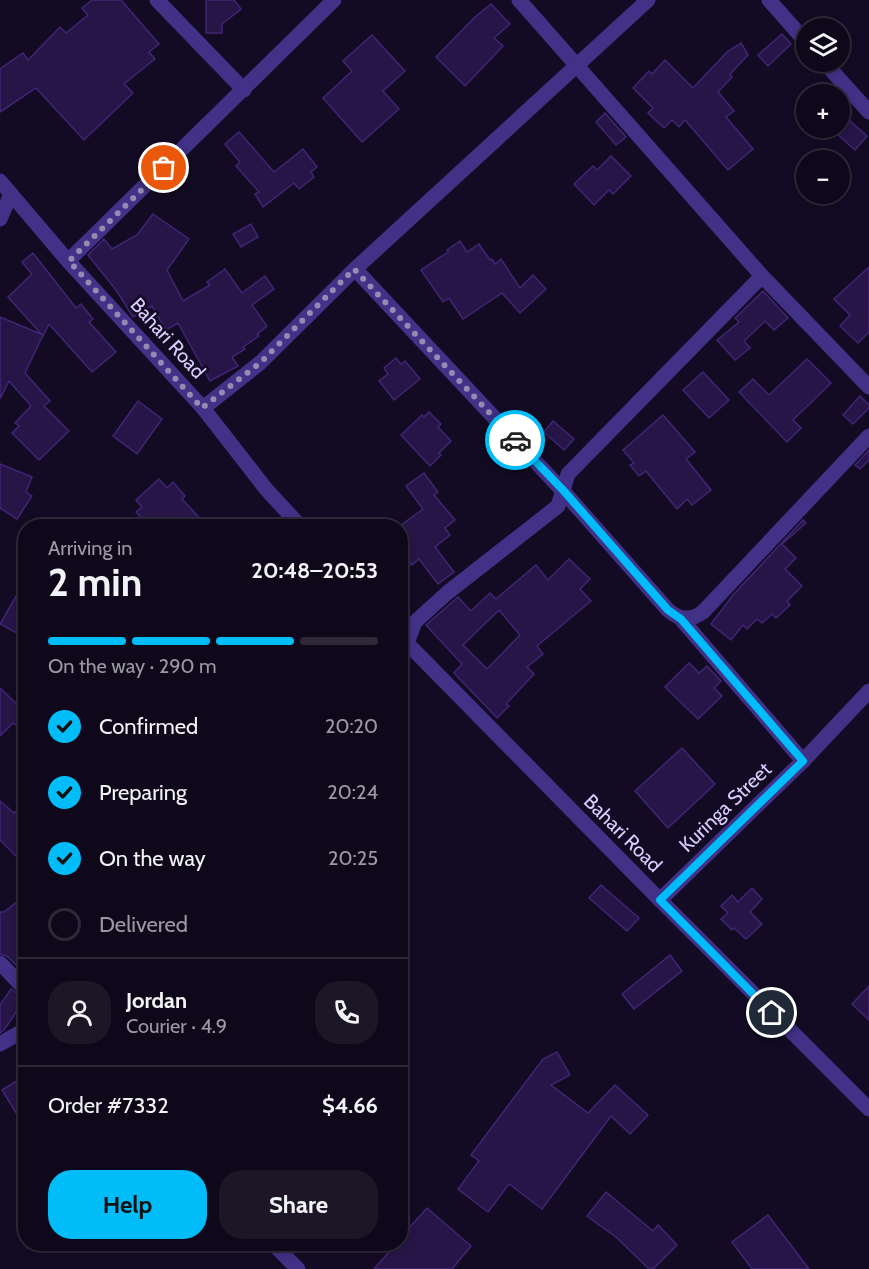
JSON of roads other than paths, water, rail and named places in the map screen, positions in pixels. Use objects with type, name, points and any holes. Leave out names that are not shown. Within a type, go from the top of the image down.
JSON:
[{"type":"street","points":[[157,0],[244,90]]},
{"type":"street","points":[[69,261],[334,0]]},
{"type":"street","points":[[519,0],[762,276],[869,387]]},
{"type":"street","points":[[202,408],[260,363],[354,269],[648,0]]},
{"type":"street","points":[[769,0],[796,31]]},
{"type":"street","points":[[833,72],[869,112]]},
{"type":"street","name":"Bahari Road","points":[[0,181],[202,408],[266,489],[294,519]]},
{"type":"street","points":[[0,219],[11,194]]},
{"type":"street","points":[[354,269],[563,490],[668,610],[681,619],[803,761]]},
{"type":"street","points":[[408,633],[415,622],[447,593],[558,506],[568,474],[762,276]]},
{"type":"street","points":[[681,619],[697,617],[703,612],[869,436]]},
{"type":"street","name":"Bahari Road","points":[[408,644],[869,1109]]},
{"type":"street","name":"Kuringa Street","points":[[660,900],[803,761],[869,691]]},
{"type":"street","points":[[0,963],[18,982]]},
{"type":"street","points":[[0,1044],[18,1034]]},
{"type":"street","points":[[280,1251],[298,1269]]}]
